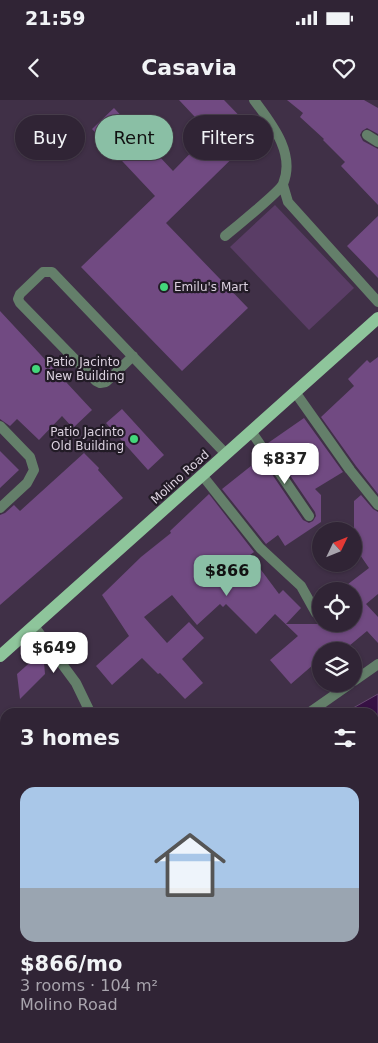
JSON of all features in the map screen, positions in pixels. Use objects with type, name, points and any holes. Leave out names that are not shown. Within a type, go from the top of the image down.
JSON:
[{"type":"main road","name":"Molino Road","points":[[0,656],[378,318]]},
{"type":"street","points":[[254,100],[276,129],[287,163],[283,185],[288,202],[378,302]]},
{"type":"street","points":[[367,135],[378,142]]},
{"type":"street","points":[[225,236],[283,185]]},
{"type":"street","points":[[133,356],[106,382],[100,383],[96,381],[20,303],[18,299],[20,294],[43,272],[52,272],[133,356],[226,454]]},
{"type":"street","points":[[295,392],[350,470],[378,505]]},
{"type":"street","points":[[0,426],[30,457],[34,470],[27,483],[0,508]]},
{"type":"street","points":[[251,431],[309,516]]},
{"type":"street","points":[[202,475],[232,510],[260,548],[301,586],[312,606]]},
{"type":"street","points":[[34,626],[76,683],[88,708]]},
{"type":"street","points":[[362,675],[378,664]]},
{"type":"street","points":[[316,708],[339,692]]},
{"type":"shaded area","points":[[275,205],[354,288],[309,330],[230,247]]},
{"type":"shaded area","points":[[378,694],[378,708],[353,708]]},
{"type":"building","name":"Emilu's Mart","points":[[179,100],[224,100],[239,115],[193,115]]},
{"type":"building","points":[[287,100],[364,100],[378,108],[378,134],[367,128],[360,135],[363,141],[378,149],[378,205],[341,166],[345,162],[300,117],[303,113]]},
{"type":"building","name":"Emilu's Mart","points":[[114,108],[121,115],[107,115]]},
{"type":"building","name":"Emilu's Mart","points":[[121,160],[163,160],[173,171],[184,160],[230,160],[166,223],[248,308],[182,371],[81,267],[155,196]]},
{"type":"building","points":[[378,216],[378,278],[347,246]]},
{"type":"building","points":[[0,311],[92,410],[73,428],[62,416],[39,440],[17,419],[10,426],[0,419]]},
{"type":"building","points":[[378,357],[378,494],[321,417],[354,386],[348,379],[367,360],[370,363]]},
{"type":"building","name":"Patio Jacinto Old Building","points":[[122,409],[164,455],[148,470],[106,423]]},
{"type":"building","points":[[304,418],[343,472],[315,489],[321,495],[321,522],[312,522],[312,528],[285,546],[278,535],[266,544],[222,489],[261,458],[303,520],[309,523],[313,521],[316,516],[315,512],[268,443]]},
{"type":"building","points":[[0,451],[19,470],[0,488]]},
{"type":"building","points":[[84,453],[99,468],[98,470],[123,498],[0,605],[0,515],[14,505],[20,511]]},
{"type":"building","points":[[209,494],[254,552],[250,555],[279,594],[283,590],[301,608],[286,624],[312,624],[312,632],[362,632],[362,582],[351,582],[369,568],[362,558],[362,522],[354,522],[354,501],[361,495],[378,512],[378,594],[366,604],[378,617],[378,643],[367,631],[354,642],[312,642],[312,666],[291,684],[270,660],[298,636],[275,614],[256,634],[226,604],[223,607],[220,604],[197,625],[172,595],[144,617],[167,643],[189,622],[204,638],[182,659],[203,683],[185,699],[160,673],[158,674],[142,658],[112,685],[96,666],[129,636],[102,595],[141,557],[171,533],[170,531]]},
{"type":"building","points":[[43,651],[45,674],[20,699],[17,674]]},
{"type":"place","name":"Emilu's Mart","points":[[164,287]]},
{"type":"place","name":"Patio Jacinto New Building","points":[[36,369]]},
{"type":"place","name":"Patio Jacinto Old Building","points":[[134,439]]}]
